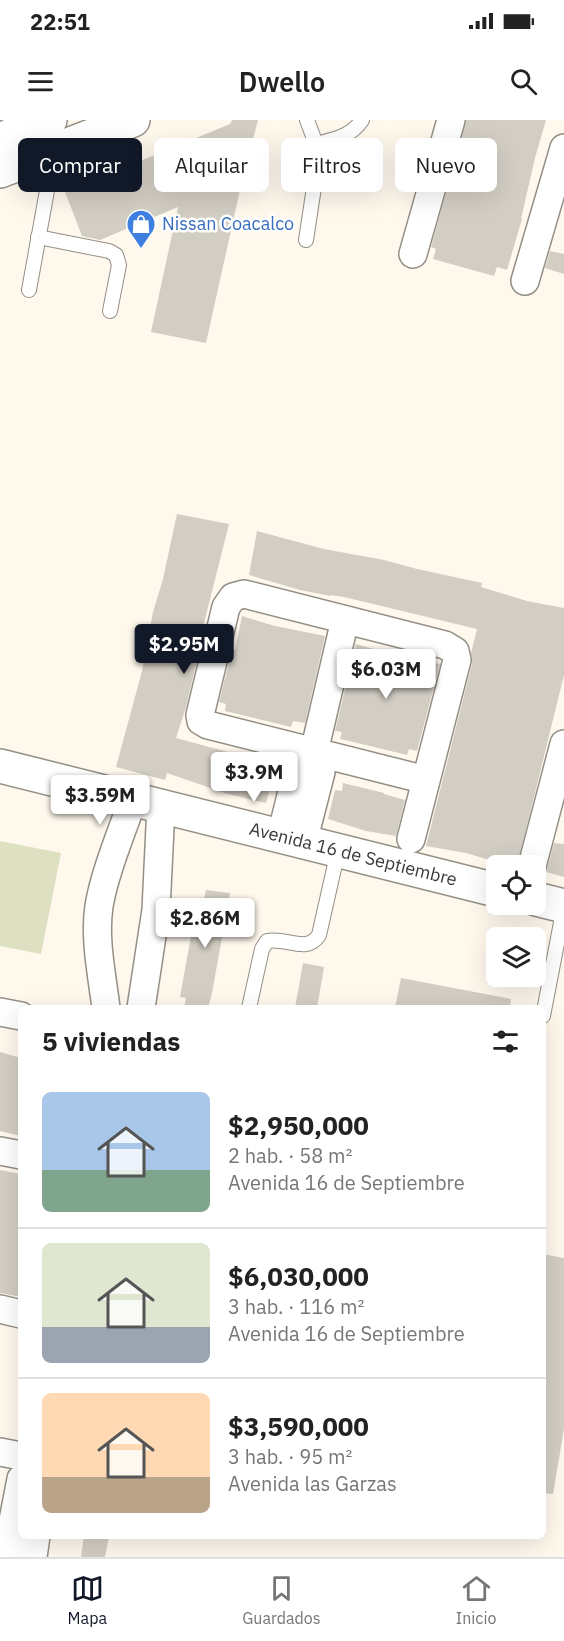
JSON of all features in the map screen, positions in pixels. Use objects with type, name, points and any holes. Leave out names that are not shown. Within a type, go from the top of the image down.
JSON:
[{"type":"main road","points":[[6,138],[52,135],[133,120]]},
{"type":"main road","points":[[0,171],[52,135]]},
{"type":"main road","name":"Avenida 16 de Septiembre","points":[[0,766],[486,888]]},
{"type":"main road","points":[[546,902],[564,907]]},
{"type":"street","points":[[413,254],[451,120]]},
{"type":"street","points":[[525,281],[564,148]]},
{"type":"street","points":[[411,839],[458,660],[455,651],[445,645],[244,594],[233,597],[226,607],[200,715],[201,721],[208,725],[426,780]]},
{"type":"street","points":[[292,839],[321,772],[314,752],[345,620]]},
{"type":"street","points":[[537,855],[554,819],[564,744]]},
{"type":"street","points":[[106,1005],[98,926],[99,905],[105,882],[147,803]]},
{"type":"street","points":[[141,1005],[156,910],[147,803]]},
{"type":"street","points":[[0,1012],[18,1015]]},
{"type":"street","points":[[0,1151],[18,1154]]},
{"type":"street","points":[[0,1309],[18,1313]]},
{"type":"street","points":[[0,1452],[18,1455]]},
{"type":"street","points":[[6,1557],[18,1495]]},
{"type":"street","points":[[33,1557],[36,1539]]},
{"type":"lane","points":[[307,120],[314,138]]},
{"type":"lane","points":[[339,138],[357,128],[362,120]]},
{"type":"lane","points":[[28,290],[52,135]]},
{"type":"lane","points":[[306,240],[313,192]]},
{"type":"lane","points":[[38,237],[109,251],[117,255],[119,265],[110,311]]},
{"type":"lane","points":[[250,1005],[262,949],[267,941],[276,939],[307,945],[315,942],[319,935],[338,851]]},
{"type":"lane","points":[[545,1005],[564,907]]},
{"type":"green space","points":[[0,841],[61,853],[41,954],[0,946]]},
{"type":"building","points":[[232,120],[258,120],[253,138],[196,138],[230,124]]},
{"type":"building","points":[[466,120],[546,120],[507,270],[497,267],[494,276],[433,259],[436,249],[431,247],[446,192],[497,192],[497,138],[461,138]]},
{"type":"building","points":[[154,155],[154,192],[240,192],[206,343],[151,332],[178,207],[100,240],[82,236],[65,192],[142,192],[142,160]]},
{"type":"building","points":[[550,251],[564,254],[564,274],[545,268]]},
{"type":"building","points":[[177,514],[229,524],[197,651],[199,652],[186,707],[176,738],[276,767],[266,803],[228,794],[167,773],[165,780],[116,767],[142,671],[153,612],[163,579]]},
{"type":"building","points":[[257,531],[324,549],[384,560],[482,583],[481,587],[527,601],[564,608],[564,675],[520,855],[486,855],[486,859],[426,846],[472,664],[471,653],[477,629],[344,597],[300,590],[249,575]]},
{"type":"building","points":[[242,616],[275,626],[325,636],[305,723],[293,721],[291,727],[225,711],[226,704],[219,702],[230,658],[233,649],[235,650]]},
{"type":"building","points":[[356,644],[440,664],[417,751],[409,749],[407,755],[340,739],[342,732],[335,731]]},
{"type":"building","points":[[343,783],[405,800],[396,836],[366,831],[328,819],[335,790],[342,791]]},
{"type":"building","points":[[554,843],[564,844],[564,877],[546,872]]},
{"type":"building","points":[[206,890],[230,893],[209,1005],[185,1005],[186,998],[180,997],[196,908],[198,898],[204,899]]},
{"type":"building","points":[[303,963],[324,967],[318,1005],[296,1005]]},
{"type":"building","points":[[401,978],[511,999],[510,1005],[396,1005]]},
{"type":"building","points":[[0,1052],[18,1057],[18,1135],[0,1131]]},
{"type":"building","points":[[0,1170],[18,1173],[18,1296],[0,1293]]},
{"type":"building","points":[[546,1255],[564,1258],[564,1429],[553,1494],[546,1493]]},
{"type":"building","points":[[84,1539],[108,1539],[105,1557],[81,1557]]},
{"type":"place","name":"Nissan Coacalco","points":[[141,250]]}]
